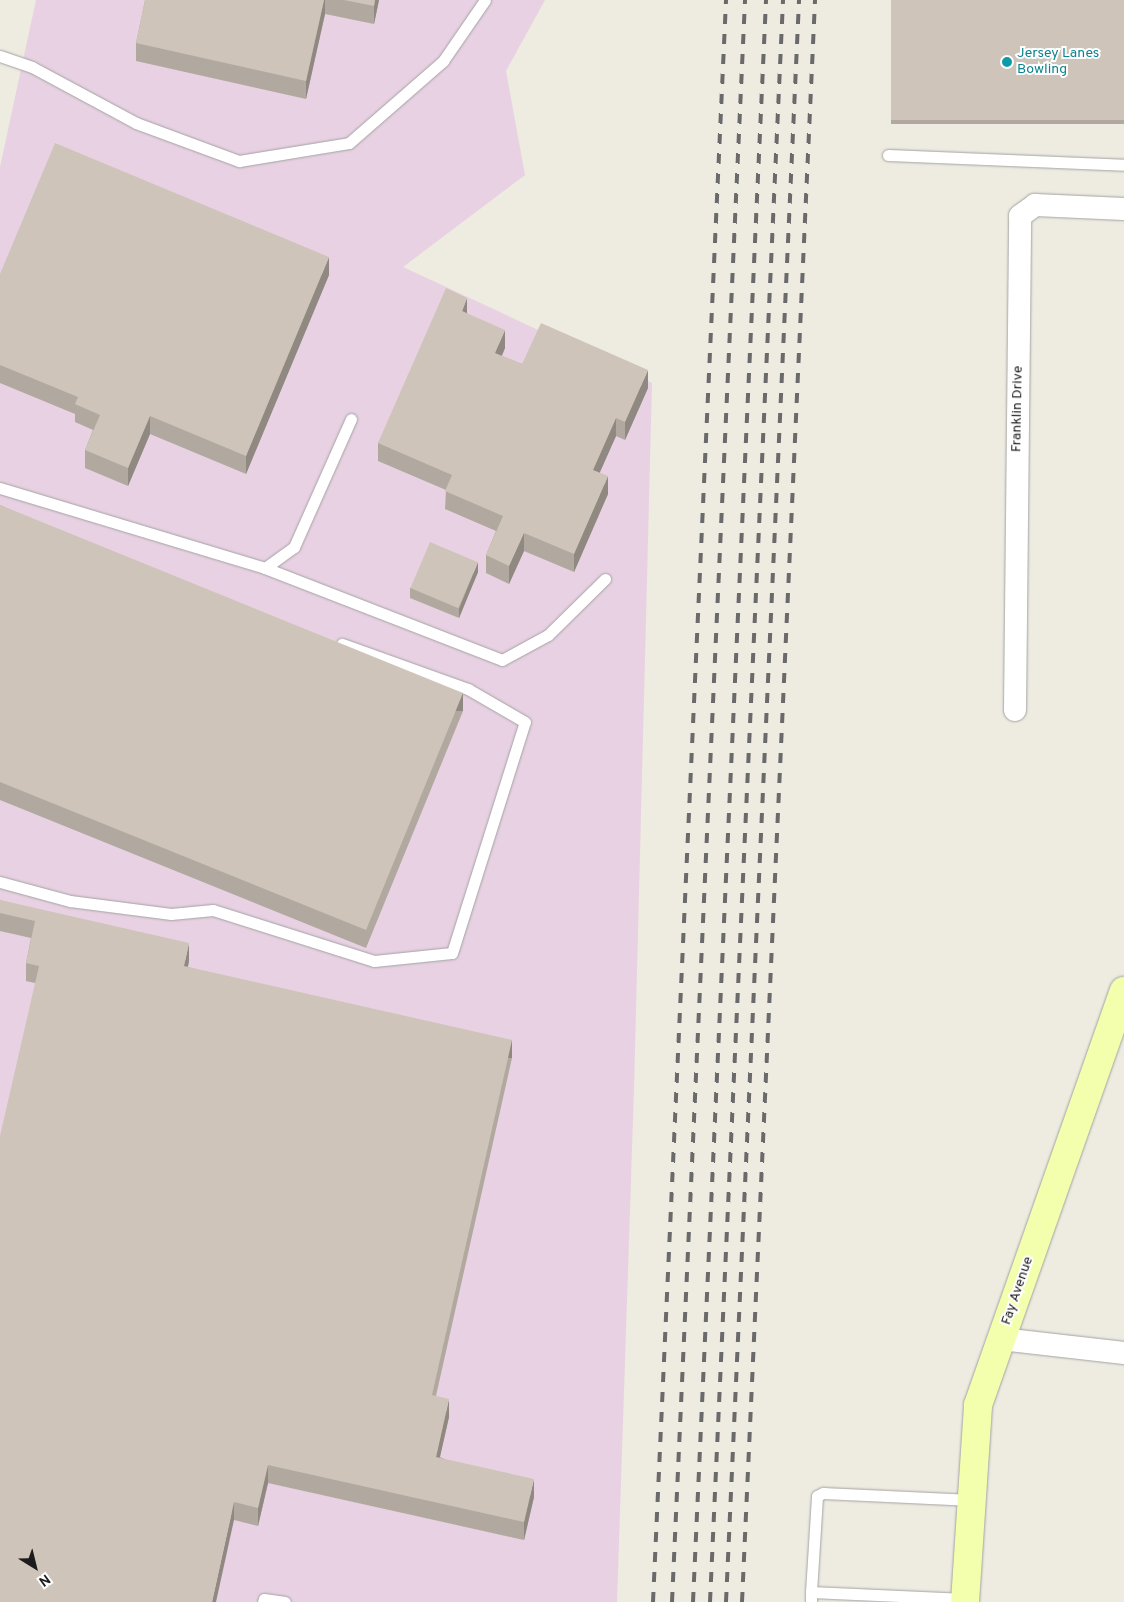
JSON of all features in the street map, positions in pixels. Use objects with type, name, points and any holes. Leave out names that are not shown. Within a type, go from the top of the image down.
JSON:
[{"type":"street","name":"Franklin Drive","points":[[1015,710],[1020,216],[1035,205],[1124,209]]},
{"type":"street","name":"Fay Avenue","points":[[966,1601],[978,1405],[1124,991]]},
{"type":"street","points":[[1001,1339],[1124,1353]]},
{"type":"lane","points":[[0,56],[32,67],[136,123],[239,160],[349,143],[443,61],[485,0]]},
{"type":"lane","points":[[888,154],[1124,165]]},
{"type":"lane","points":[[265,568],[294,548],[352,418]]},
{"type":"lane","points":[[0,488],[265,568],[502,660],[548,635],[605,578]]},
{"type":"lane","points":[[0,882],[79,903],[171,914],[213,910],[374,961],[452,954],[525,722],[468,689],[328,639]]},
{"type":"lane","points":[[966,1601],[811,1597],[817,1496],[823,1493],[972,1500]]},
{"type":"lane","points":[[263,1602],[264,1599],[285,1602]]},
{"type":"shaded area","points":[[36,0],[545,0],[506,71],[525,175],[403,267],[652,383],[634,1089],[617,1602],[0,1602],[0,167]]},
{"type":"building","points":[[145,0],[324,0],[306,81],[136,43]]},
{"type":"building","points":[[344,0],[375,0],[374,6]]},
{"type":"building","name":"Jersey Lanes Bowling","points":[[891,0],[1124,0],[1124,120],[891,120]]},
{"type":"building","points":[[55,143],[329,257],[246,456],[150,416],[128,468],[85,450],[100,415],[75,404],[78,397],[0,365],[0,274]]},
{"type":"building","points":[[446,288],[467,298],[462,311],[505,330],[495,353],[522,364],[541,323],[648,370],[625,422],[616,418],[593,470],[608,476],[574,554],[524,533],[509,566],[486,555],[503,516],[445,491],[452,475],[378,443]]},
{"type":"building","points":[[0,505],[463,693],[366,930],[0,782]]},
{"type":"building","points":[[430,542],[478,562],[458,608],[410,588]]},
{"type":"building","points":[[0,900],[189,943],[184,966],[512,1040],[432,1395],[449,1399],[436,1457],[534,1479],[524,1522],[268,1465],[258,1508],[234,1502],[212,1602],[0,1602],[0,1136],[39,966],[26,963],[35,921],[0,913]]},
{"type":"railway","points":[[653,1602],[726,0]]},
{"type":"railway","points":[[672,1602],[745,0]]},
{"type":"railway","points":[[693,1602],[766,0]]},
{"type":"railway","points":[[710,1602],[783,0]]},
{"type":"railway","points":[[726,1602],[799,0]]},
{"type":"railway","points":[[742,1602],[815,0]]},
{"type":"place","name":"Jersey Lanes Bowling","points":[[1007,62]]}]
